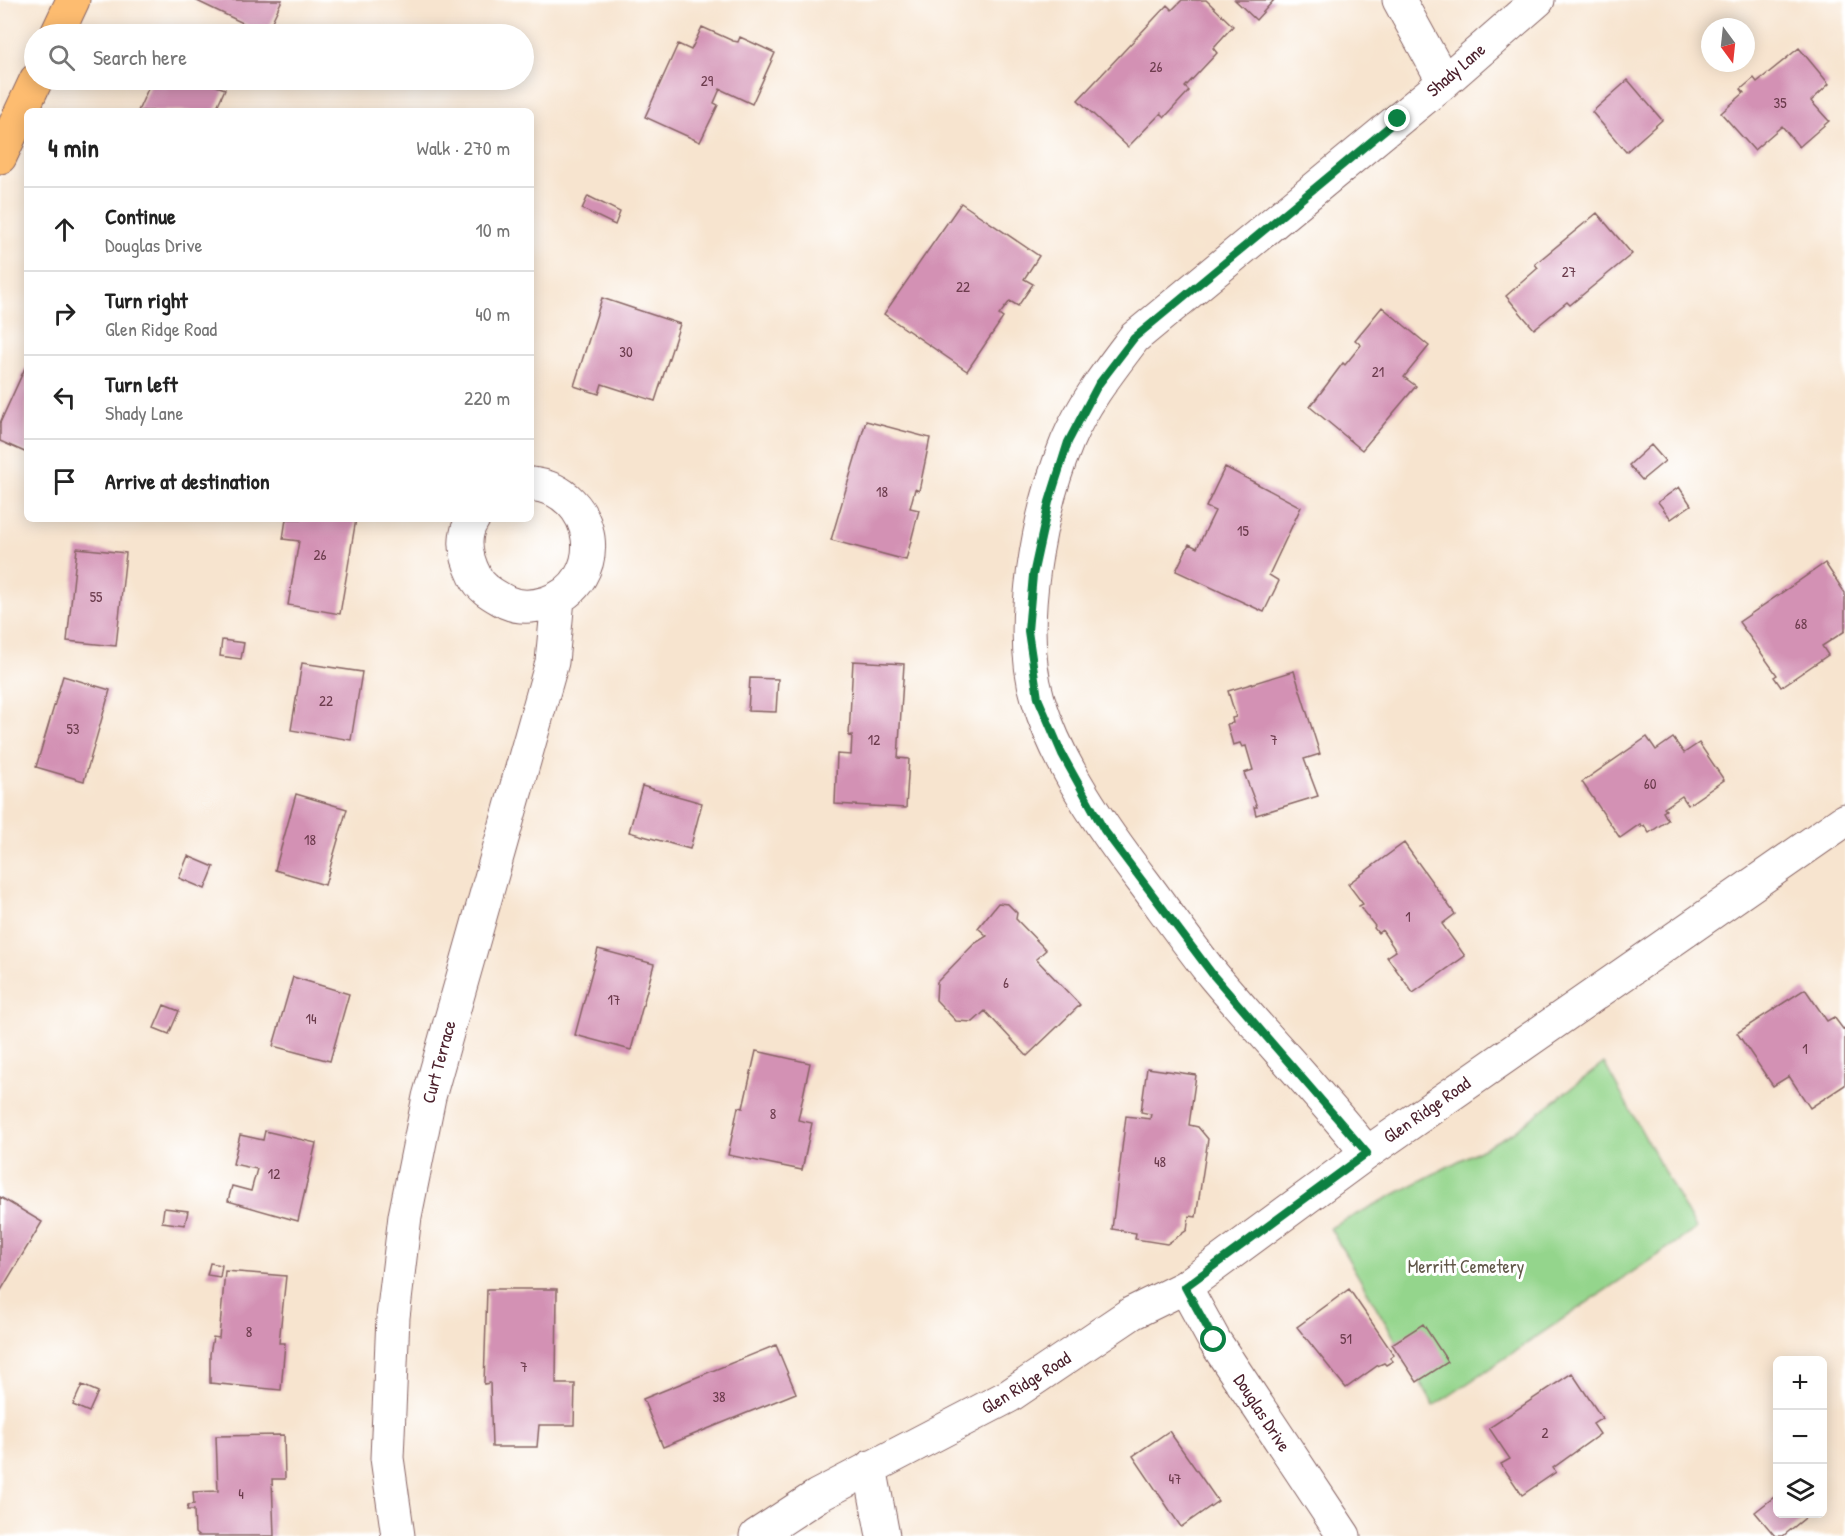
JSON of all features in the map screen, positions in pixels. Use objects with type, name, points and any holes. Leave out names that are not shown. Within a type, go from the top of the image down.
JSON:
[{"type":"main road","points":[[62,24],[73,0]]},
{"type":"main road","points":[[0,157],[31,90]]},
{"type":"street","points":[[1399,0],[1444,82]]},
{"type":"street","name":"Shady Lane","points":[[1367,1153],[1213,975],[1104,830],[1062,754],[1038,698],[1028,631],[1033,575],[1049,502],[1068,442],[1098,385],[1134,338],[1444,82],[1538,0]]},
{"type":"street","points":[[472,522],[466,546],[467,560],[476,580],[488,592],[513,605],[534,607],[558,599],[575,585],[587,561],[590,540],[586,524],[568,498],[542,485],[534,484]]},
{"type":"street","name":"Curt Terrace","points":[[398,1536],[387,1458],[393,1317],[405,1216],[429,1097],[552,662],[558,599]]},
{"type":"street","name":"Glen Ridge Road","points":[[756,1536],[808,1501],[1009,1396],[1132,1313],[1185,1287],[1367,1153],[1845,820]]},
{"type":"street","name":"Douglas Drive","points":[[1185,1287],[1214,1340],[1344,1536]]},
{"type":"street","points":[[870,1467],[883,1536]]},
{"type":"green space","name":"Merritt Cemetery","points":[[1604,1063],[1696,1229],[1434,1406],[1330,1228],[1512,1133]]},
{"type":"building","points":[[195,0],[282,0],[271,24],[245,24]]},
{"type":"building","points":[[1182,0],[1206,0],[1233,26],[1213,48],[1217,53],[1185,87],[1189,91],[1165,117],[1161,113],[1128,147],[1078,100],[1167,5],[1172,10]]},
{"type":"building","points":[[1235,0],[1274,0],[1256,20]]},
{"type":"building","points":[[702,27],[733,41],[738,42],[740,37],[775,53],[752,104],[720,89],[714,103],[718,105],[700,142],[645,117],[678,44],[691,50]]},
{"type":"building","points":[[1799,48],[1829,84],[1811,101],[1829,121],[1799,147],[1782,126],[1754,150],[1721,113],[1744,93],[1741,89],[1754,78],[1757,82]]},
{"type":"building","points":[[1628,80],[1662,120],[1626,152],[1592,112]]},
{"type":"building","points":[[147,90],[225,90],[216,108],[139,108]]},
{"type":"building","points":[[588,196],[620,212],[615,225],[582,209]]},
{"type":"building","points":[[961,203],[1039,256],[1024,279],[1033,284],[1018,306],[1010,301],[999,315],[1003,318],[967,371],[884,314]]},
{"type":"building","points":[[1597,213],[1632,254],[1570,305],[1567,302],[1534,329],[1506,296],[1538,268],[1535,264]]},
{"type":"building","points":[[602,298],[680,324],[655,401],[602,384],[599,394],[574,386]]},
{"type":"building","points":[[1382,307],[1429,346],[1404,377],[1416,386],[1362,450],[1310,407],[1343,363],[1345,365],[1361,345],[1355,340]]},
{"type":"building","points":[[24,370],[24,452],[0,441],[0,423]]},
{"type":"building","points":[[866,421],[930,438],[919,491],[915,489],[910,508],[919,510],[906,560],[831,540]]},
{"type":"building","points":[[1651,445],[1665,461],[1642,480],[1629,465]]},
{"type":"building","points":[[1225,467],[1301,507],[1269,575],[1279,581],[1264,612],[1176,571],[1189,544],[1197,548],[1215,511],[1206,507]]},
{"type":"building","points":[[1679,487],[1691,505],[1671,519],[1658,502]]},
{"type":"building","points":[[286,522],[355,522],[340,614],[288,605],[299,541],[283,539]]},
{"type":"building","points":[[77,548],[126,553],[116,646],[67,641]]},
{"type":"building","points":[[1825,563],[1845,593],[1845,631],[1822,646],[1828,655],[1781,687],[1774,677],[1777,675],[1739,622]]},
{"type":"building","points":[[222,640],[244,643],[241,659],[220,656]]},
{"type":"building","points":[[853,661],[904,664],[898,758],[909,759],[906,808],[835,804],[837,754],[851,755],[852,735],[849,736]]},
{"type":"building","points":[[302,663],[362,672],[351,740],[291,730]]},
{"type":"building","points":[[1294,671],[1320,754],[1304,759],[1318,796],[1256,815],[1254,807],[1257,807],[1244,773],[1253,770],[1246,746],[1242,747],[1240,743],[1233,745],[1227,724],[1233,723],[1232,718],[1236,717],[1228,691]]},
{"type":"building","points":[[63,676],[110,690],[84,781],[36,767]]},
{"type":"building","points":[[750,678],[778,679],[776,712],[748,711]]},
{"type":"building","points":[[1647,737],[1656,750],[1673,738],[1684,753],[1699,743],[1724,780],[1688,805],[1682,796],[1664,808],[1666,810],[1663,812],[1668,820],[1649,833],[1644,825],[1641,827],[1640,824],[1620,838],[1582,782]]},
{"type":"building","points":[[642,786],[702,803],[690,849],[629,832]]},
{"type":"building","points":[[296,794],[347,809],[325,885],[275,870]]},
{"type":"building","points":[[1404,843],[1455,914],[1442,924],[1465,956],[1413,993],[1387,957],[1396,951],[1382,930],[1378,933],[1374,928],[1375,926],[1359,906],[1363,904],[1348,884]]},
{"type":"building","points":[[188,856],[214,867],[205,889],[179,878]]},
{"type":"building","points":[[998,903],[1008,904],[1017,913],[1016,919],[1046,950],[1036,959],[1080,1005],[1027,1056],[985,1011],[973,1022],[956,1021],[936,1000],[937,982],[974,944],[987,936],[978,928]]},
{"type":"building","points":[[598,949],[654,964],[631,1050],[575,1035]]},
{"type":"building","points":[[293,977],[349,994],[330,1061],[273,1046]]},
{"type":"building","points":[[1805,989],[1827,1021],[1834,1017],[1843,1029],[1845,1028],[1845,1085],[1810,1108],[1789,1076],[1773,1086],[1737,1033]]},
{"type":"building","points":[[164,1005],[179,1011],[169,1034],[154,1028]]},
{"type":"building","points":[[756,1051],[810,1063],[798,1120],[812,1123],[802,1170],[728,1155],[738,1107],[743,1108]]},
{"type":"building","points":[[1147,1068],[1196,1075],[1189,1125],[1198,1127],[1208,1139],[1196,1217],[1189,1216],[1187,1230],[1167,1244],[1135,1239],[1136,1233],[1112,1229],[1126,1116],[1150,1119],[1151,1114],[1141,1112]]},
{"type":"building","points":[[265,1131],[316,1143],[298,1221],[228,1201],[232,1186],[251,1191],[257,1169],[233,1164],[240,1135],[263,1140]]},
{"type":"building","points":[[0,1197],[42,1222],[0,1292]]},
{"type":"building","points":[[164,1208],[188,1211],[185,1225],[162,1222]]},
{"type":"building","points":[[210,1263],[222,1265],[220,1277],[207,1275]]},
{"type":"building","points":[[225,1271],[286,1276],[279,1343],[285,1343],[281,1390],[210,1383],[210,1354],[213,1337],[219,1338]]},
{"type":"building","points":[[487,1289],[557,1289],[556,1384],[575,1384],[574,1425],[539,1425],[537,1447],[492,1447],[490,1383],[484,1384]]},
{"type":"building","points":[[1349,1289],[1394,1355],[1390,1358],[1393,1361],[1377,1366],[1346,1388],[1297,1327]]},
{"type":"building","points":[[1423,1324],[1448,1362],[1417,1382],[1392,1344]]},
{"type":"building","points":[[776,1345],[796,1393],[663,1447],[643,1399]]},
{"type":"building","points":[[1572,1373],[1602,1418],[1593,1424],[1600,1434],[1553,1468],[1556,1472],[1522,1495],[1501,1464],[1510,1459],[1489,1428]]},
{"type":"building","points":[[82,1385],[98,1392],[89,1412],[73,1405]]},
{"type":"building","points":[[1169,1431],[1218,1501],[1181,1527],[1133,1456]]},
{"type":"building","points":[[284,1435],[285,1479],[272,1479],[274,1536],[198,1536],[195,1533],[194,1510],[187,1510],[188,1505],[194,1504],[193,1492],[218,1491],[216,1436]]},
{"type":"building","points":[[1773,1498],[1773,1518],[1805,1518],[1783,1536],[1775,1536],[1755,1512]]},
{"type":"route","points":[[1214,1340],[1185,1287],[1367,1153],[1337,1115],[1213,975],[1104,830],[1062,754],[1038,698],[1028,631],[1033,575],[1049,502],[1068,442],[1098,385],[1134,338],[1398,119]]}]
